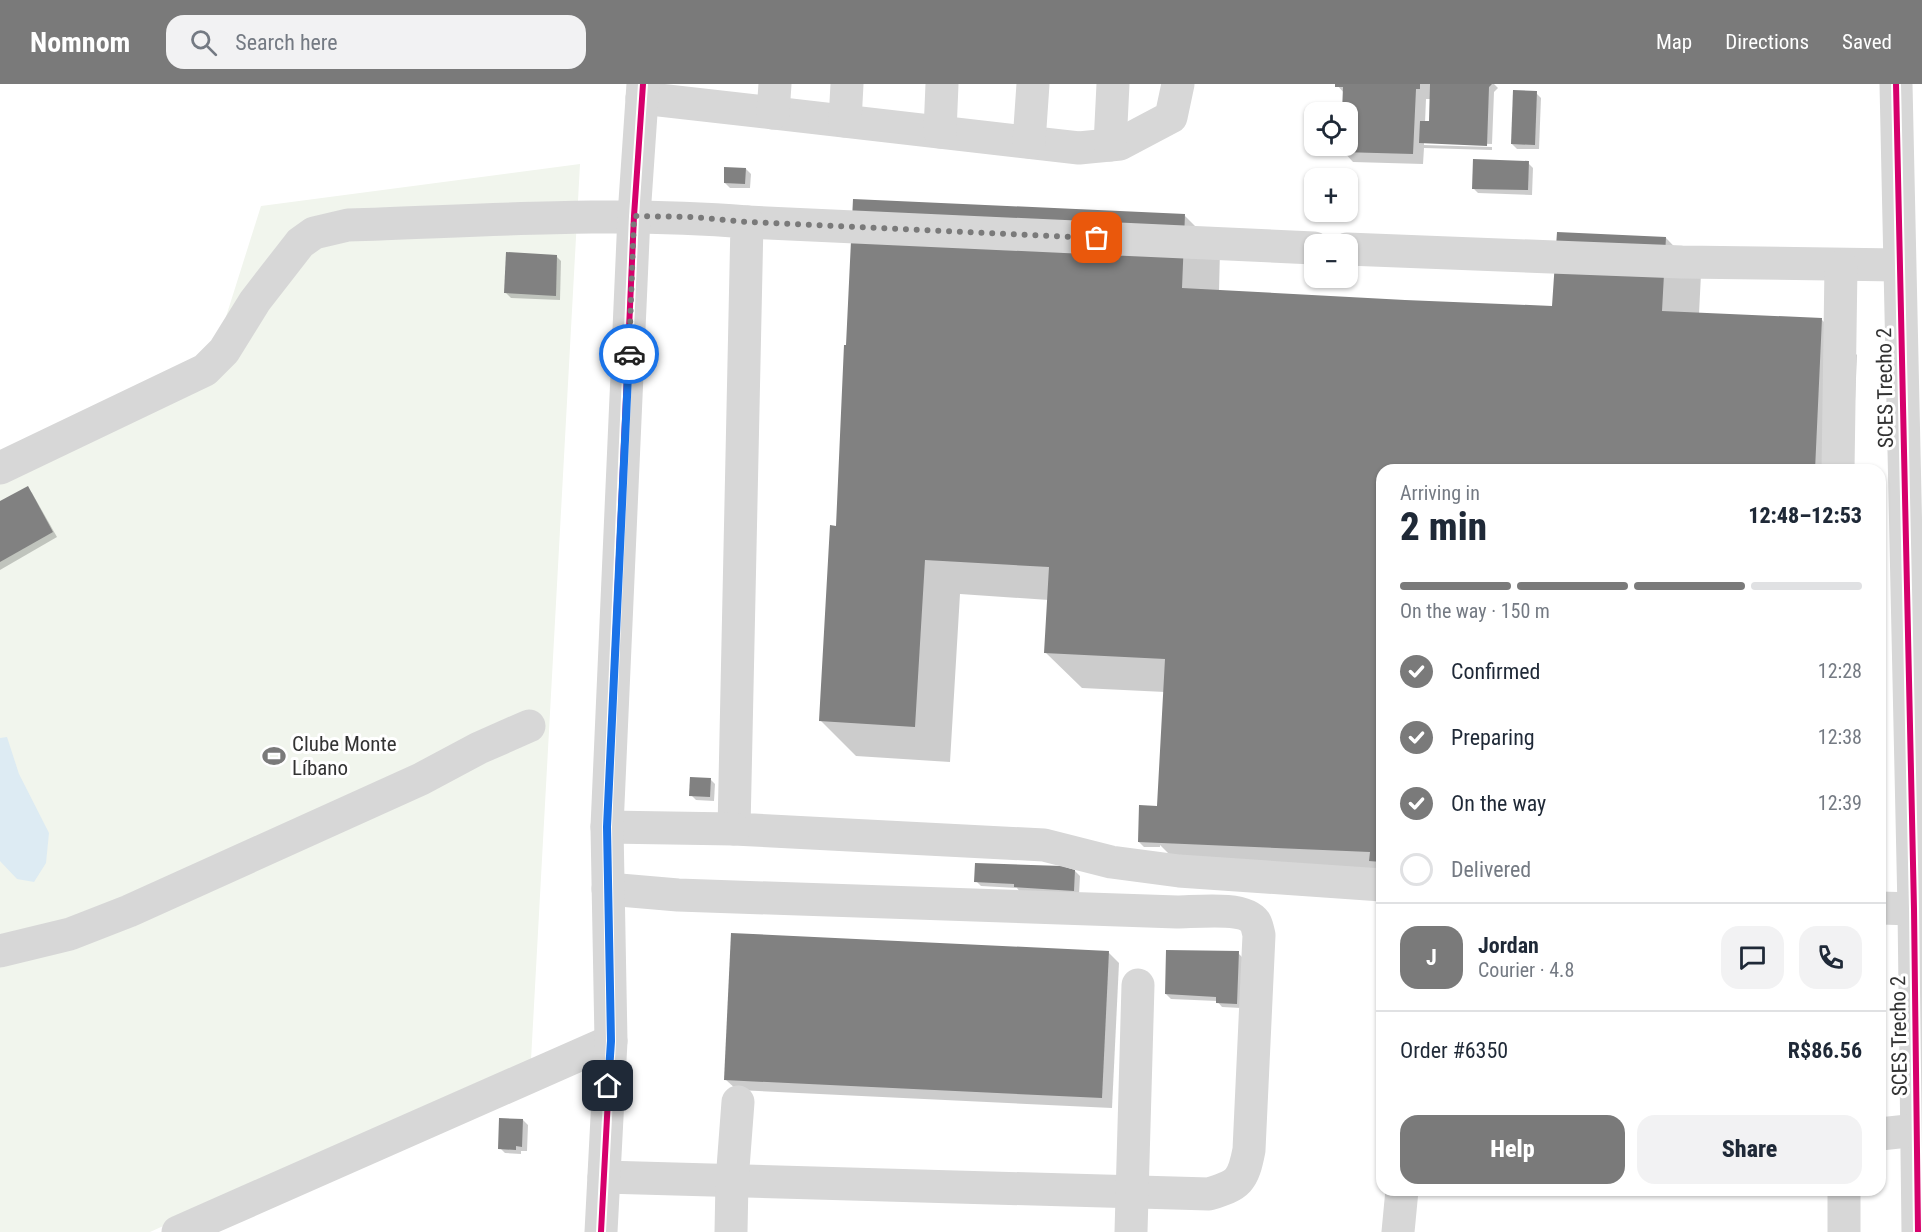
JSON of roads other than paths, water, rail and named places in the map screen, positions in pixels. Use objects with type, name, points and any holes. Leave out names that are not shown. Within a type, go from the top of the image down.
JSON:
[{"type":"street","points":[[845,121],[847,84]]},
{"type":"street","points":[[940,132],[942,84]]},
{"type":"street","points":[[1029,142],[1033,84]]},
{"type":"street","points":[[1110,145],[1113,84]]},
{"type":"street","points":[[601,1232],[611,1041],[607,827],[634,216],[642,91],[774,98],[845,121],[1079,148],[1120,144],[1171,117],[1178,84]]},
{"type":"street","name":"SCES Trecho 2","points":[[1896,84],[1899,266],[1914,532],[1914,909],[1918,1232]]},
{"type":"street","points":[[0,468],[205,370],[224,351],[255,301],[300,243],[314,233],[348,225],[634,216],[692,217],[747,222],[1304,248]]},
{"type":"street","points":[[734,829],[747,222]]},
{"type":"street","points":[[1358,249],[1899,266]]},
{"type":"street","points":[[1838,464],[1841,266]]},
{"type":"street","points":[[0,951],[70,933],[139,907],[421,779],[479,748],[530,726]]},
{"type":"street","points":[[607,827],[734,829],[1044,845],[1111,862],[1179,871],[1376,885]]},
{"type":"street","points":[[603,1177],[1209,1194],[1230,1187],[1240,1180],[1246,1168],[1249,1150],[1259,935],[1254,921],[1245,914],[1229,911],[1165,911],[678,895],[608,889]]},
{"type":"street","points":[[1886,908],[1914,909]]},
{"type":"street","points":[[1131,1232],[1138,985]]},
{"type":"street","points":[[178,1232],[611,1041]]},
{"type":"street","points":[[731,1232],[738,1102]]},
{"type":"street","points":[[1886,1133],[1917,1130]]},
{"type":"street","points":[[1398,1232],[1401,1196]]},
{"type":"street","points":[[1844,1196],[1844,1232]]},
{"type":"place","name":"Clube Monte Líbano","points":[[274,756]]}]
